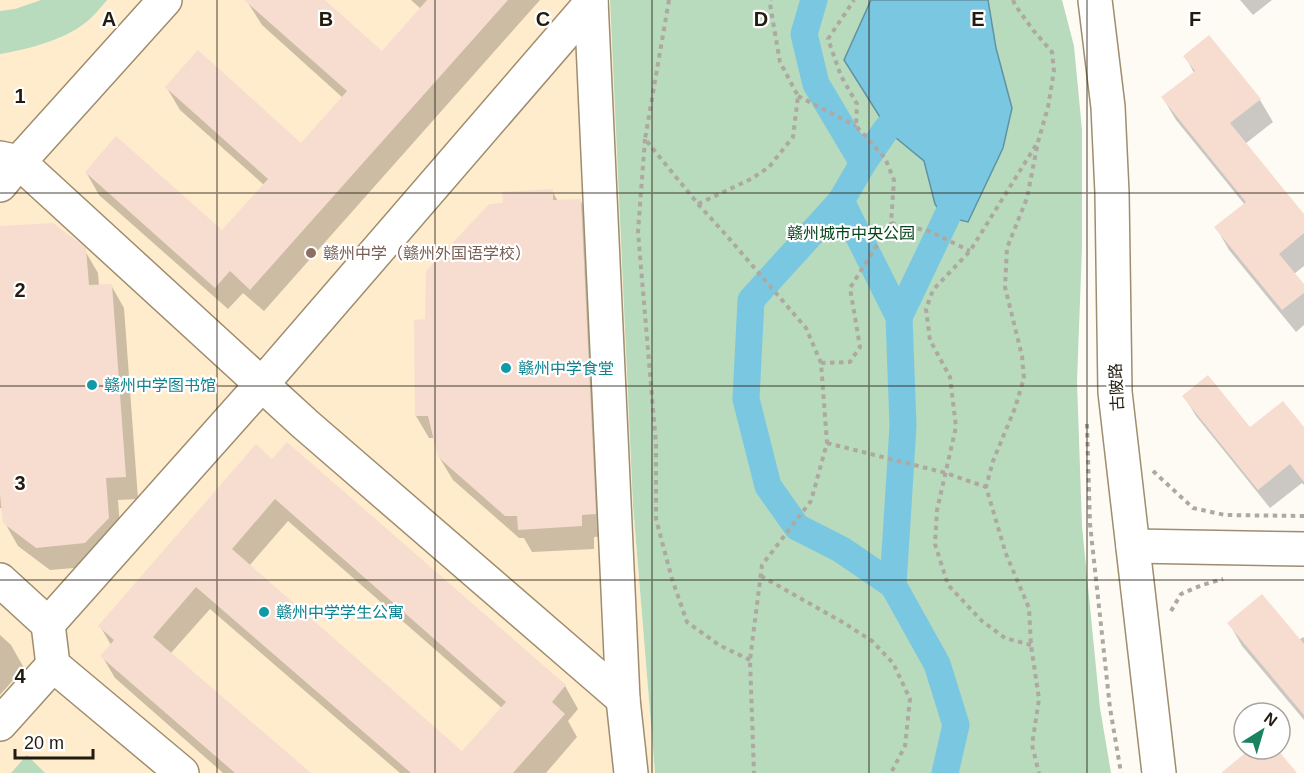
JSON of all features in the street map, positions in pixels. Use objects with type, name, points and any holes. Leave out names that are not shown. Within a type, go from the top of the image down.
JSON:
[{"type":"street","points":[[165,0],[6,168],[262,384],[623,699]]},
{"type":"street","name":"古陂路","points":[[1095,0],[1108,107],[1112,193],[1115,392],[1159,773]]},
{"type":"street","points":[[48,624],[262,384],[591,2]]},
{"type":"street","points":[[591,2],[623,699],[632,773]]},
{"type":"street","points":[[1133,546],[1304,549]]},
{"type":"street","points":[[0,580],[48,624],[53,666],[182,773]]},
{"type":"street","points":[[0,724],[53,666]]},
{"type":"path","points":[[669,0],[645,139],[638,232],[656,444],[656,519],[672,579],[687,621],[719,645],[750,660]]},
{"type":"path","points":[[771,0],[780,62],[798,96],[856,126],[885,158],[894,180],[891,223],[849,288],[860,347],[850,362],[821,363]]},
{"type":"path","points":[[854,0],[828,39],[841,76],[857,104],[856,126]]},
{"type":"path","points":[[1013,0],[1032,30],[1052,52],[1053,71],[1048,107],[1038,142],[1027,198],[1007,248],[1005,287],[1022,356],[1024,378],[1015,408],[993,461],[986,487],[1006,554],[1029,608],[1031,645],[1039,699],[1032,745],[1039,773]]},
{"type":"path","points":[[698,204],[751,179],[769,167],[793,137],[798,96]]},
{"type":"path","points":[[645,139],[698,204],[806,328],[821,363],[827,443],[811,501],[762,565],[750,660],[754,773]]},
{"type":"path","points":[[1031,645],[1005,638],[982,621],[948,585],[935,544],[937,510],[956,427],[950,377],[930,340],[926,309],[933,290],[970,251],[1038,142]]},
{"type":"path","points":[[891,223],[930,231],[970,251]]},
{"type":"path","points":[[827,443],[946,474],[986,487]]},
{"type":"path","points":[[1151,469],[1193,508],[1225,515],[1304,516]]},
{"type":"path","points":[[761,576],[872,641],[893,663],[910,699],[905,746],[891,773]]},
{"type":"path","points":[[1167,620],[1181,594],[1228,578]]},
{"type":"shaded area","name":"赣州中学（赣州外国语学校）","points":[[0,0],[610,0],[633,505],[655,773],[0,773]]},
{"type":"green space","points":[[41,0],[107,0],[91,18],[72,32],[36,46],[0,54],[0,11],[15,9]]},
{"type":"green space","name":"赣州城市中央公园","points":[[610,0],[1062,0],[1074,46],[1082,130],[1082,247],[1077,382],[1082,526],[1100,708],[1111,773],[655,773],[633,505]]},
{"type":"green space","points":[[27,755],[45,773],[11,773]]},
{"type":"water","points":[[871,0],[988,0],[996,48],[1012,108],[1003,148],[968,222],[943,216],[935,204],[924,161],[890,133],[844,60]]},
{"type":"building","points":[[244,0],[325,0],[382,51],[427,0],[508,0],[250,290],[230,271],[215,288],[85,172],[116,136],[222,230],[268,179],[165,87],[198,50],[301,143],[347,91]]},
{"type":"building","points":[[1209,35],[1261,99],[1230,123],[1304,214],[1304,233],[1279,254],[1304,284],[1304,293],[1282,310],[1214,227],[1246,202],[1161,97],[1195,71],[1183,56]]},
{"type":"building","name":"赣州中学食堂","points":[[553,189],[553,200],[581,199],[596,514],[582,515],[582,526],[518,530],[517,516],[505,516],[438,457],[428,416],[415,416],[414,320],[425,319],[426,271],[489,204],[503,203],[502,192]]},
{"type":"building","name":"赣州中学图书馆","points":[[53,223],[86,248],[89,285],[112,284],[126,477],[106,478],[109,518],[85,543],[36,548],[3,523],[0,495],[0,226]]},
{"type":"building","points":[[1208,375],[1250,427],[1283,401],[1304,427],[1304,482],[1290,464],[1258,490],[1182,396]]},
{"type":"building","name":"赣州中学学生公寓","points":[[287,442],[566,685],[552,702],[565,714],[513,773],[411,773],[196,587],[153,637],[311,773],[235,773],[100,656],[114,640],[98,626],[256,444],[272,459]],"holes":[[[275,499],[506,702],[462,751],[232,549]]]},
{"type":"building","points":[[1262,594],[1304,644],[1304,715],[1227,623]]},
{"type":"building","points":[[1236,761],[1287,761],[1297,773],[1221,773]]},
{"type":"waterway","points":[[814,0],[804,34],[816,84],[863,163]]},
{"type":"waterway","points":[[911,100],[885,131],[841,201],[751,300],[746,399],[768,486],[797,527],[842,550],[893,585],[937,664],[956,725],[945,773]]},
{"type":"waterway","points":[[899,317],[953,204],[950,183]]},
{"type":"waterway","points":[[841,201],[899,317],[903,426],[893,585]]},
{"type":"place","name":"赣州中学（赣州外国语学校）","points":[[311,253]]},
{"type":"place","name":"赣州中学食堂","points":[[506,368]]},
{"type":"place","name":"赣州中学图书馆","points":[[92,385]]},
{"type":"place","name":"赣州中学学生公寓","points":[[264,612]]}]
